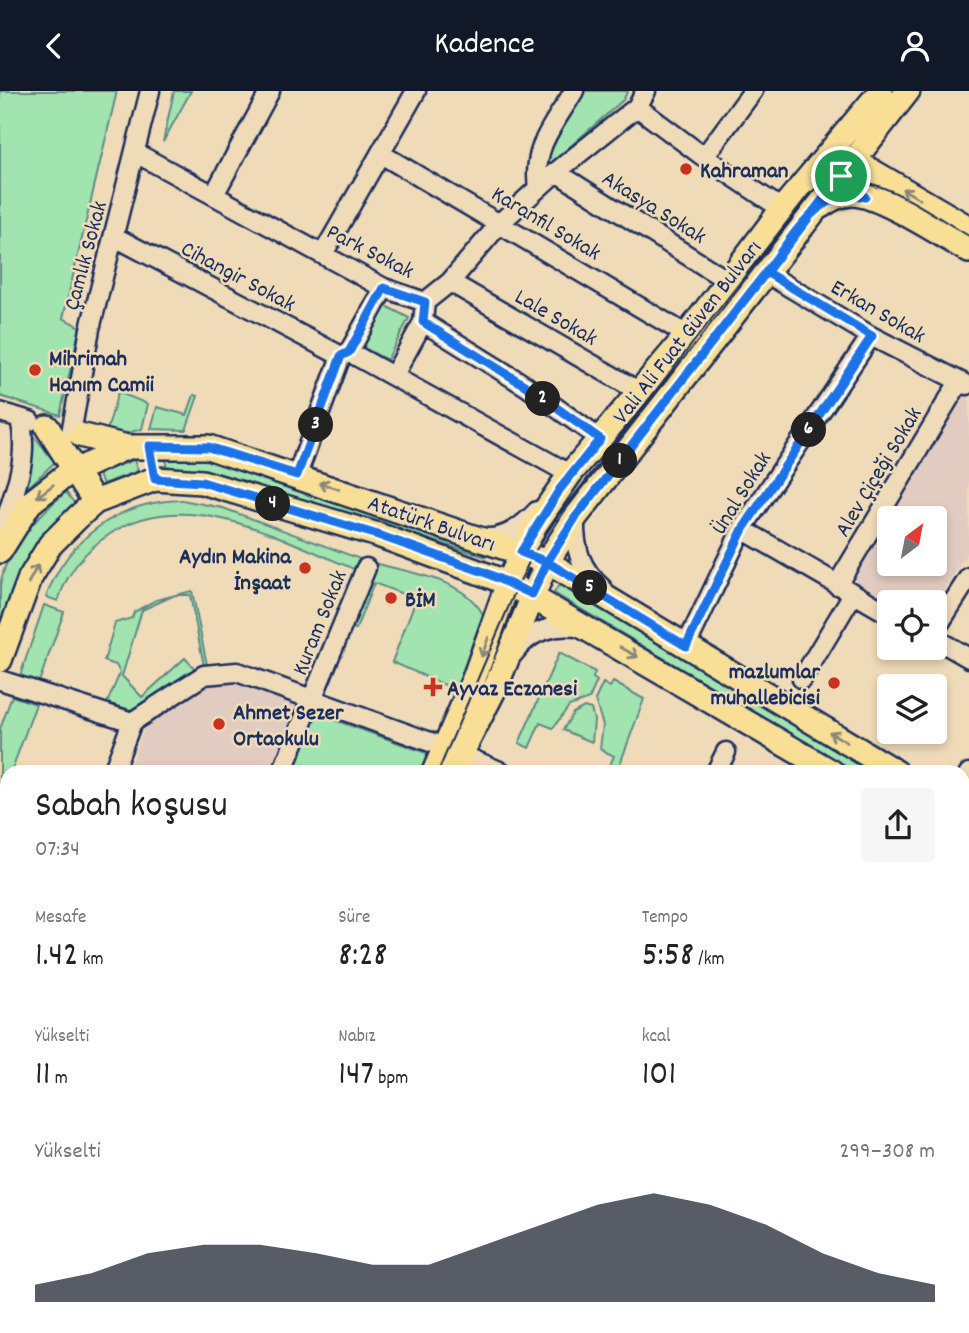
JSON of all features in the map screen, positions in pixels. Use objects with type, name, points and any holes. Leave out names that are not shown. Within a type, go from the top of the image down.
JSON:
[{"type":"main road","name":"Vali Ali Fuat Güven Bulvarı","points":[[452,758],[496,687],[532,594],[547,562],[575,518],[815,210],[840,158],[881,91]]},
{"type":"main road","name":"Vali Ali Fuat Güven Bulvarı","points":[[452,758],[508,583],[521,552],[565,482],[687,335],[782,209],[840,158],[908,91]]},
{"type":"main road","points":[[840,158],[845,183],[865,197]]},
{"type":"main road","points":[[840,158],[969,228]]},
{"type":"main road","points":[[815,210],[835,197],[853,194],[865,197],[878,201],[969,251]]},
{"type":"main road","points":[[47,427],[95,502]]},
{"type":"main road","points":[[76,434],[138,446],[155,479]]},
{"type":"main road","name":"Atatürk Bulvarı","points":[[0,549],[30,503],[75,471],[138,446],[208,447],[547,562],[884,765]]},
{"type":"main road","name":"Atatürk Bulvarı","points":[[0,660],[30,578],[50,545],[95,502],[155,479],[215,486],[378,535],[532,594],[820,765]]},
{"type":"street","name":"Çamlık Sokak","points":[[76,434],[90,329],[150,91]]},
{"type":"street","points":[[215,193],[270,91]]},
{"type":"street","points":[[323,254],[416,91]]},
{"type":"street","points":[[538,188],[535,166],[542,143],[574,91]]},
{"type":"street","points":[[704,157],[753,91]]},
{"type":"street","name":"Park Sokak","points":[[136,152],[384,288],[425,302],[450,282],[501,222],[642,99]]},
{"type":"street","points":[[642,99],[704,157],[782,209]]},
{"type":"street","name":"Karanfil Sokak","points":[[381,154],[501,222],[687,335]]},
{"type":"street","name":"Akasya Sokak","points":[[556,172],[729,281]]},
{"type":"street","name":"Cihangir Sokak","points":[[115,237],[345,354],[394,375],[565,482]]},
{"type":"street","name":"Erkan Sokak","points":[[766,272],[872,336],[964,384]]},
{"type":"street","name":"Lale Sokak","points":[[450,282],[640,392]]},
{"type":"street","points":[[297,475],[345,354],[384,288]]},
{"type":"street","points":[[394,375],[423,322],[425,302]]},
{"type":"street","points":[[423,322],[526,386],[600,439]]},
{"type":"street","name":"Ünal Sokak","points":[[686,646],[743,529],[872,336]]},
{"type":"street","name":"Alev Çiçeği Sokak","points":[[837,585],[964,384]]},
{"type":"street","points":[[0,412],[76,434]]},
{"type":"street","points":[[0,549],[22,472],[25,442],[20,418]]},
{"type":"street","points":[[461,533],[493,540],[522,527],[565,482]]},
{"type":"street","points":[[575,518],[576,550],[581,565],[626,610]]},
{"type":"street","points":[[743,529],[877,607]]},
{"type":"street","name":"Kuram Sokak","points":[[285,765],[366,568]]},
{"type":"street","points":[[947,612],[969,577]]},
{"type":"street","points":[[802,679],[853,594]]},
{"type":"street","points":[[496,687],[526,639],[561,626],[592,631]]},
{"type":"street","points":[[947,645],[969,658]]},
{"type":"street","points":[[116,765],[132,722],[204,675],[237,671],[452,758],[477,765]]},
{"type":"street","points":[[0,680],[132,722]]},
{"type":"street","points":[[720,765],[726,752]]},
{"type":"shaded area","points":[[965,394],[969,396],[969,549],[945,590],[877,590],[877,594],[849,577],[877,533],[877,576],[947,576],[947,506],[894,506]]},
{"type":"shaded area","name":"Ahmet Sezer Ortaokulu","points":[[235,681],[299,706],[274,765],[131,765],[144,728],[156,716],[207,684]]},
{"type":"green space","points":[[0,91],[117,91],[63,318],[80,327],[60,415],[0,396]]},
{"type":"green space","points":[[174,91],[191,91],[163,142]]},
{"type":"green space","points":[[582,91],[628,91],[623,100],[548,166],[544,162],[546,153]]},
{"type":"green space","points":[[382,304],[409,318],[387,360],[360,346]]},
{"type":"green space","points":[[118,392],[148,404],[142,429],[128,433],[107,431]]},
{"type":"green space","points":[[194,395],[198,396],[186,430],[151,429],[157,407],[187,415]]},
{"type":"green space","points":[[28,430],[55,462],[22,493],[31,459]]},
{"type":"green space","points":[[166,455],[209,456],[488,552],[486,557],[228,477],[166,466]]},
{"type":"green space","points":[[134,460],[138,471],[103,484],[98,473]]},
{"type":"green space","points":[[66,492],[75,504],[37,544],[20,574],[0,626],[0,587],[8,560],[35,522]]},
{"type":"green space","points":[[182,500],[223,508],[363,560],[359,571],[299,545],[235,522],[203,515],[171,514],[140,520],[110,534],[78,563],[66,581],[58,601],[46,597],[68,557],[99,527],[137,507]]},
{"type":"green space","points":[[374,563],[440,581],[469,597],[480,609],[487,624],[461,692],[392,662],[416,599],[374,583],[356,629],[349,627]]},
{"type":"green space","points":[[559,585],[868,765],[843,765],[554,593]]},
{"type":"green space","points":[[192,591],[207,665],[204,666],[190,595],[176,595]]},
{"type":"green space","points":[[174,596],[142,610],[122,676],[142,697],[185,658],[196,670],[131,710],[107,703],[120,673],[116,665],[104,661],[115,623],[132,618],[134,612],[156,600]]},
{"type":"green space","points":[[44,605],[64,612],[39,682],[20,676]]},
{"type":"green space","points":[[559,653],[595,672],[593,678],[597,681],[589,699],[569,706],[553,728],[540,723],[529,748],[519,743]]},
{"type":"green space","points":[[613,682],[644,699],[620,765],[610,765],[614,756],[600,749],[603,725],[595,700],[603,683],[610,687]]},
{"type":"green space","points":[[12,696],[36,704],[14,765],[0,765],[0,729]]},
{"type":"green space","points":[[584,707],[591,709],[594,720],[592,742],[563,730],[573,713]]},
{"type":"green space","points":[[315,713],[432,755],[427,765],[292,765]]},
{"type":"tram line","points":[[441,765],[532,556],[558,516],[808,195],[827,184],[847,180],[868,183],[911,201],[969,236]]},
{"type":"place","name":"Kahraman","points":[[686,169]]},
{"type":"place","name":"Mihrimah Hanım Camii","points":[[35,370]]},
{"type":"place","name":"Aydın Makina İnşaat","points":[[305,568]]},
{"type":"place","name":"BİM","points":[[391,598]]},
{"type":"place","name":"mazlumlar muhallebicisi","points":[[834,683]]},
{"type":"place","name":"Ayvaz Eczanesi","points":[[433,687]]},
{"type":"place","name":"Ahmet Sezer Ortaokulu","points":[[219,724]]},
{"type":"route","points":[[841,176],[575,518],[547,562],[521,552],[535,525],[570,474],[600,439],[526,386],[423,322],[425,302],[384,288],[349,352],[341,356],[297,475],[208,447],[149,446],[155,479],[202,482],[378,535],[484,572],[532,594],[547,562],[686,646],[743,529],[872,336],[766,272],[815,210],[835,197],[853,194],[865,197],[845,183],[841,176]]}]
